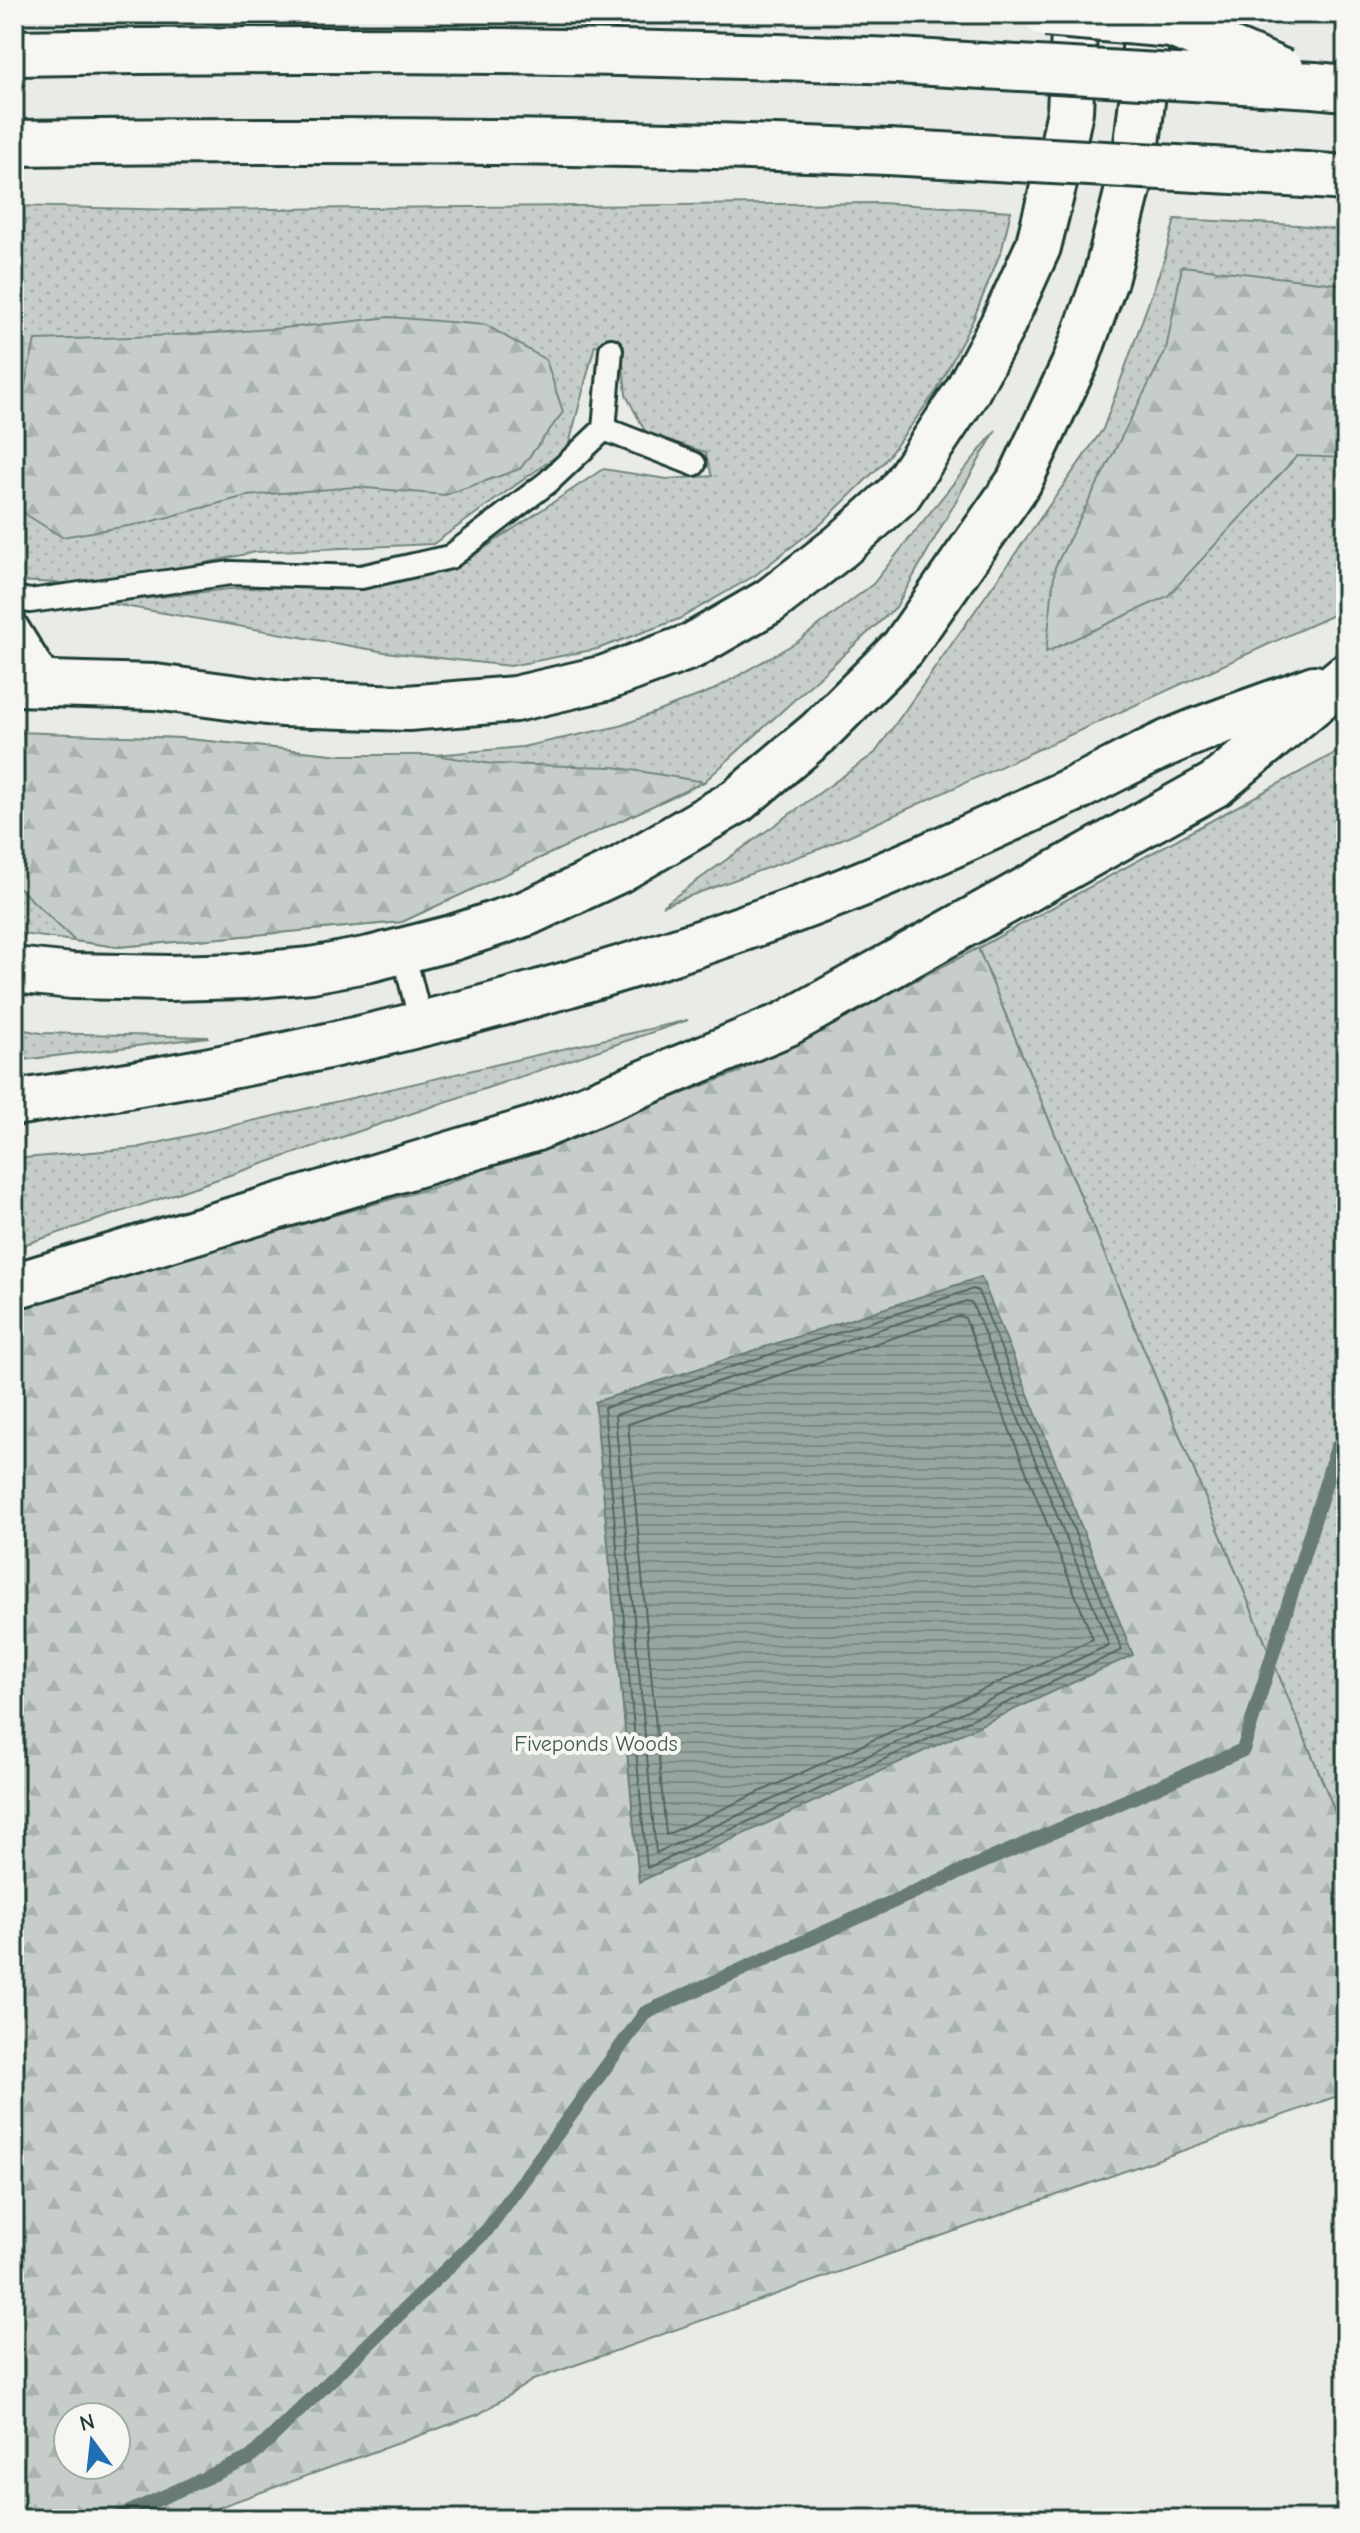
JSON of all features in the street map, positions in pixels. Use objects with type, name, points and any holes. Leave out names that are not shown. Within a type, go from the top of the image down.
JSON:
[{"type":"highway","points":[[33,683],[155,687],[282,704],[408,708],[515,699],[605,678],[692,646],[770,601],[841,546],[899,494],[966,393],[1002,326],[1038,247],[1047,215],[1070,111],[1066,18],[1172,25],[1330,86]]},
{"type":"highway","points":[[14,970],[72,976],[244,976],[311,970],[403,951],[527,913],[619,870],[737,801],[819,732],[903,648],[1019,482],[1075,363],[1106,277],[1135,161],[1147,21]]},
{"type":"highway","points":[[14,53],[404,49],[689,54],[897,61],[1330,86]]},
{"type":"highway","points":[[14,143],[504,141],[712,145],[1326,176]]},
{"type":"highway","points":[[14,1103],[231,1066],[544,992],[770,919],[883,875],[1002,823],[1173,741],[1346,676]]},
{"type":"highway","points":[[14,1286],[534,1129],[786,1024],[1216,784],[1346,676]]},
{"type":"lane","points":[[1066,18],[1147,21]]},
{"type":"lane","points":[[14,598],[30,601],[231,573],[361,577],[450,557],[548,482],[604,429],[611,350]]},
{"type":"lane","points":[[604,429],[694,464]]},
{"type":"lane","points":[[14,622],[33,683]]},
{"type":"lane","points":[[403,951],[421,1023]]},
{"type":"green space","points":[[880,203],[1011,211],[1002,249],[973,320],[937,390],[884,462],[822,523],[754,576],[679,619],[597,649],[510,666],[385,652],[107,603],[229,589],[386,582],[477,553],[603,469],[667,479],[712,476],[705,452],[646,433],[626,395],[622,350],[595,345],[568,448],[433,544],[255,552],[106,585],[14,581],[14,206],[178,210]]},
{"type":"green space","points":[[1175,219],[1298,225],[1346,231],[1346,609],[822,848],[662,906],[875,753],[1103,429],[1164,260]]},
{"type":"green space","points":[[1182,266],[1346,285],[1346,458],[1297,456],[1168,596],[1046,652],[1055,567],[1166,350]]},
{"type":"green space","points":[[389,317],[486,325],[546,360],[563,412],[520,469],[445,495],[355,487],[246,496],[146,523],[62,537],[14,507],[14,382],[25,384],[35,340],[213,333]]},
{"type":"green space","points":[[996,430],[896,607],[704,782],[402,922],[118,947],[14,933],[14,733],[179,738],[340,755],[435,755],[522,747],[620,726],[713,690],[797,642],[873,584]]},
{"type":"green space","points":[[14,733],[179,738],[340,755],[435,755],[492,764],[614,767],[704,782],[402,922],[118,947],[75,941],[19,888],[14,887]]},
{"type":"green space","points":[[1346,747],[1346,1838],[978,948]]},
{"type":"green space","name":"Fiveponds Woods","points":[[978,948],[1346,1838],[1346,2093],[533,2380],[479,2414],[186,2519],[14,2519],[14,1309],[31,1301],[445,1184],[736,1073]]},
{"type":"green space","points":[[688,1020],[14,1248],[14,1159],[136,1148]]},
{"type":"green space","points":[[14,1028],[41,1033],[209,1037],[14,1061]]},
{"type":"water","points":[[981,1277],[1133,1655],[639,1882],[595,1402]]},
{"type":"waterway","points":[[114,2519],[250,2458],[487,2230],[645,2013],[930,1885],[1243,1750],[1337,1447],[1346,1445]]}]
